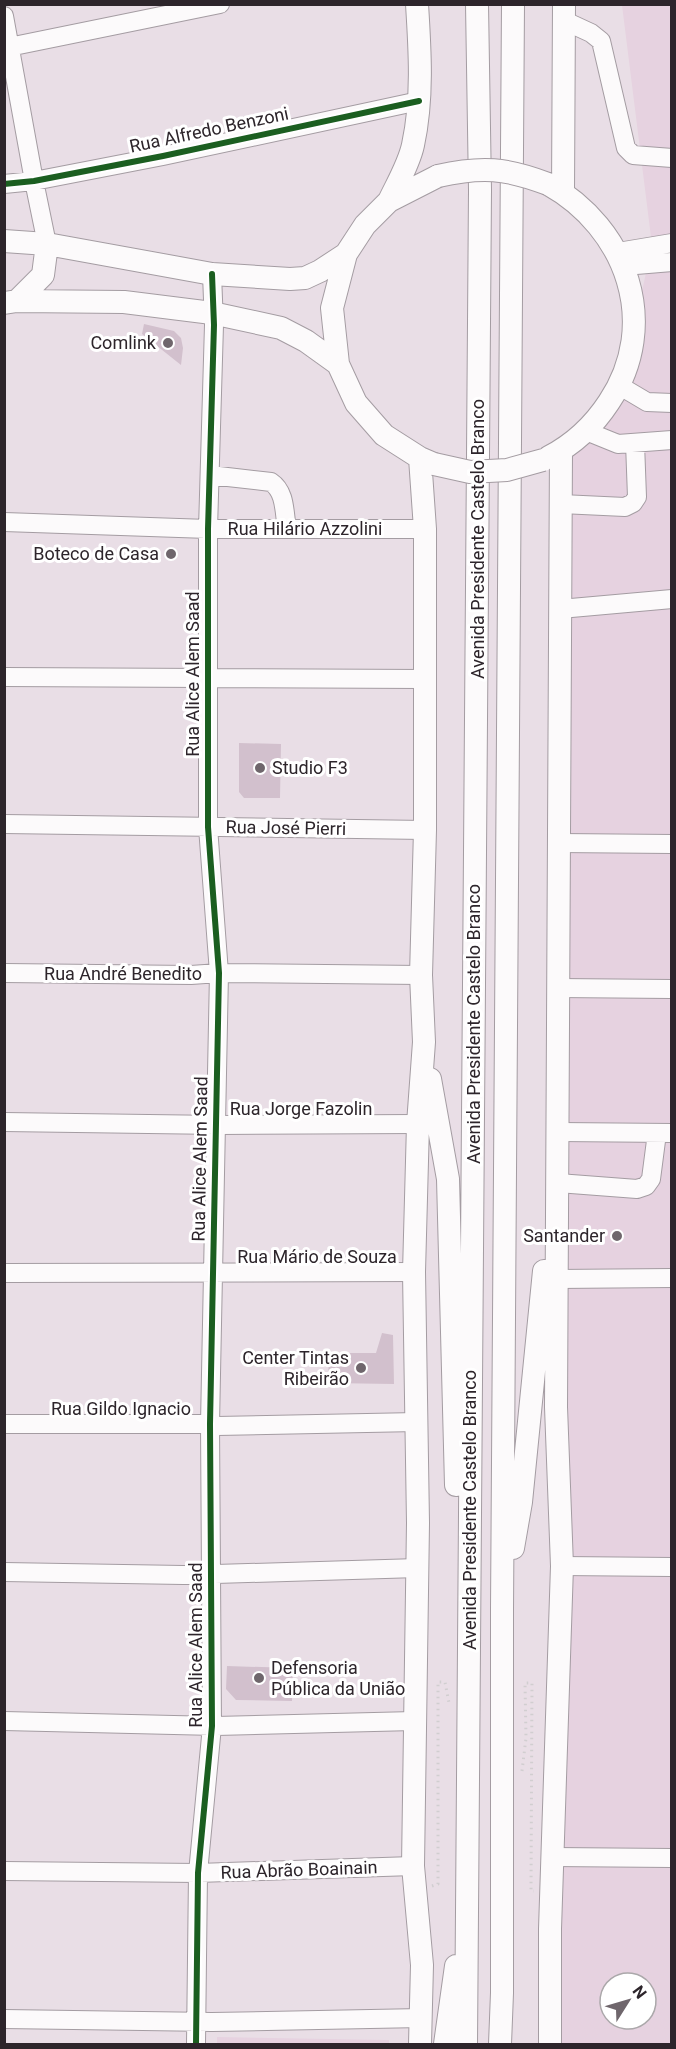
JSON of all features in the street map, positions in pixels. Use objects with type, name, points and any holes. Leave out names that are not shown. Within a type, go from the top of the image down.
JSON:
[{"type":"main road","points":[[389,201],[413,147],[419,101],[420,49],[417,4]]},
{"type":"main road","name":"Avenida Presidente Castelo Branco","points":[[466,2044],[480,190],[477,4]]},
{"type":"main road","name":"Avenida Presidente Castelo Branco","points":[[500,2044],[513,4]]},
{"type":"main road","points":[[555,188],[565,13]]},
{"type":"main road","points":[[494,169],[522,174],[555,188],[594,218],[621,259],[632,296],[634,327],[630,357],[620,386],[596,423],[552,455],[507,470],[470,472],[427,461],[384,435],[356,403],[338,364],[332,308],[346,254],[364,225],[389,201],[438,176],[466,170],[494,169]]},
{"type":"main road","points":[[4,241],[47,244],[212,274],[290,279],[305,278],[346,254]]},
{"type":"main road","points":[[11,302],[43,275],[47,244]]},
{"type":"main road","points":[[11,302],[124,302],[213,313],[281,328],[306,341],[338,364]]},
{"type":"main road","points":[[550,2044],[552,1890],[562,1566],[556,1407],[561,504],[552,455]]},
{"type":"main road","points":[[420,2044],[422,1965],[413,1866],[418,1568],[414,1272],[418,1124],[424,1042],[421,975],[427,461]]},
{"type":"main road","points":[[424,1042],[448,1179],[456,1476],[469,1646]]},
{"type":"main road","points":[[502,1610],[521,1502],[548,1224],[558,1187]]},
{"type":"main road","points":[[445,2044],[451,1994],[466,1911]]},
{"type":"main road","points":[[502,1993],[505,2044]]},
{"type":"street","points":[[7,47],[220,4]]},
{"type":"street","points":[[565,13],[601,41],[626,148],[633,155],[672,158]]},
{"type":"street","points":[[4,16],[7,47],[47,244]]},
{"type":"street","name":"Rua Alfredo Benzoni","points":[[4,184],[34,181],[175,153],[419,101]]},
{"type":"street","points":[[621,259],[672,243]]},
{"type":"street","points":[[621,259],[672,262]]},
{"type":"street","name":"Rua Alice Alem Saad","points":[[196,2044],[198,1873],[212,1726],[211,1604],[213,1575],[210,1549],[210,1424],[219,973],[208,827],[208,529],[214,325],[212,274]]},
{"type":"street","points":[[620,386],[647,402],[672,403]]},
{"type":"street","points":[[586,430],[618,444],[672,440]]},
{"type":"street","points":[[561,504],[625,507],[633,503],[637,497],[635,443]]},
{"type":"street","points":[[210,475],[271,482],[277,486],[281,492],[287,529]]},
{"type":"street","name":"Rua Hilário Azzolini","points":[[4,522],[208,529],[425,529]]},
{"type":"street","points":[[560,609],[672,599]]},
{"type":"street","points":[[4,677],[424,679]]},
{"type":"street","name":"Rua José Pierri","points":[[4,824],[424,830]]},
{"type":"street","points":[[559,843],[672,844]]},
{"type":"street","name":"Rua André Benedito","points":[[4,973],[421,975]]},
{"type":"street","points":[[558,988],[672,989]]},
{"type":"street","name":"Rua Jorge Fazolin","points":[[4,1122],[418,1124]]},
{"type":"street","points":[[558,1187],[637,1189],[646,1186],[651,1179],[664,1133],[559,1132]]},
{"type":"street","name":"Rua Mário de Souza","points":[[4,1273],[414,1272]]},
{"type":"street","points":[[556,1279],[672,1278]]},
{"type":"street","name":"Rua Gildo Ignacio","points":[[4,1424],[210,1424],[217,1426],[417,1422]]},
{"type":"street","points":[[562,1566],[672,1567]]},
{"type":"street","points":[[4,1572],[213,1575],[418,1568]]},
{"type":"street","points":[[4,1721],[212,1726],[414,1721]]},
{"type":"street","points":[[553,1857],[672,1858]]},
{"type":"street","name":"Rua Abrão Boainain","points":[[4,1871],[198,1873],[413,1866]]},
{"type":"street","points":[[4,2019],[196,2021],[422,2018]]},
{"type":"path","points":[[526,1738],[525,1683],[532,1683],[531,1891],[552,1890]]},
{"type":"shaded area","points":[[622,5],[671,5],[671,2044],[551,2044],[561,451],[624,375],[652,245]]},
{"type":"shaded area","points":[[217,2037],[389,2040],[389,2044],[217,2044]]},
{"type":"building","name":"Comlink","points":[[144,324],[174,331],[181,338],[183,348],[181,365],[142,334]]},
{"type":"building","name":"Studio F3","points":[[239,743],[281,744],[280,798],[244,798],[239,792]]},
{"type":"building","name":"Center Tintas Ribeirão","points":[[382,1333],[393,1335],[394,1384],[328,1383],[329,1353],[376,1353]]},
{"type":"building","name":"Defensoria Pública da União","points":[[227,1666],[293,1668],[292,1701],[236,1700],[226,1689]]},
{"type":"cycle path","points":[[4,184],[34,181],[163,156],[419,101]]},
{"type":"cycle path","points":[[196,2044],[198,1873],[212,1726],[210,1424],[219,973],[208,827],[208,529],[214,325],[212,274]]},
{"type":"place","name":"Comlink","points":[[168,343]]},
{"type":"place","name":"Boteco de Casa","points":[[171,554]]},
{"type":"place","name":"Studio F3","points":[[260,768]]},
{"type":"place","name":"Santander","points":[[617,1236]]},
{"type":"place","name":"Center Tintas Ribeirão","points":[[361,1368]]},
{"type":"place","name":"Defensoria Pública da União","points":[[259,1678]]}]
